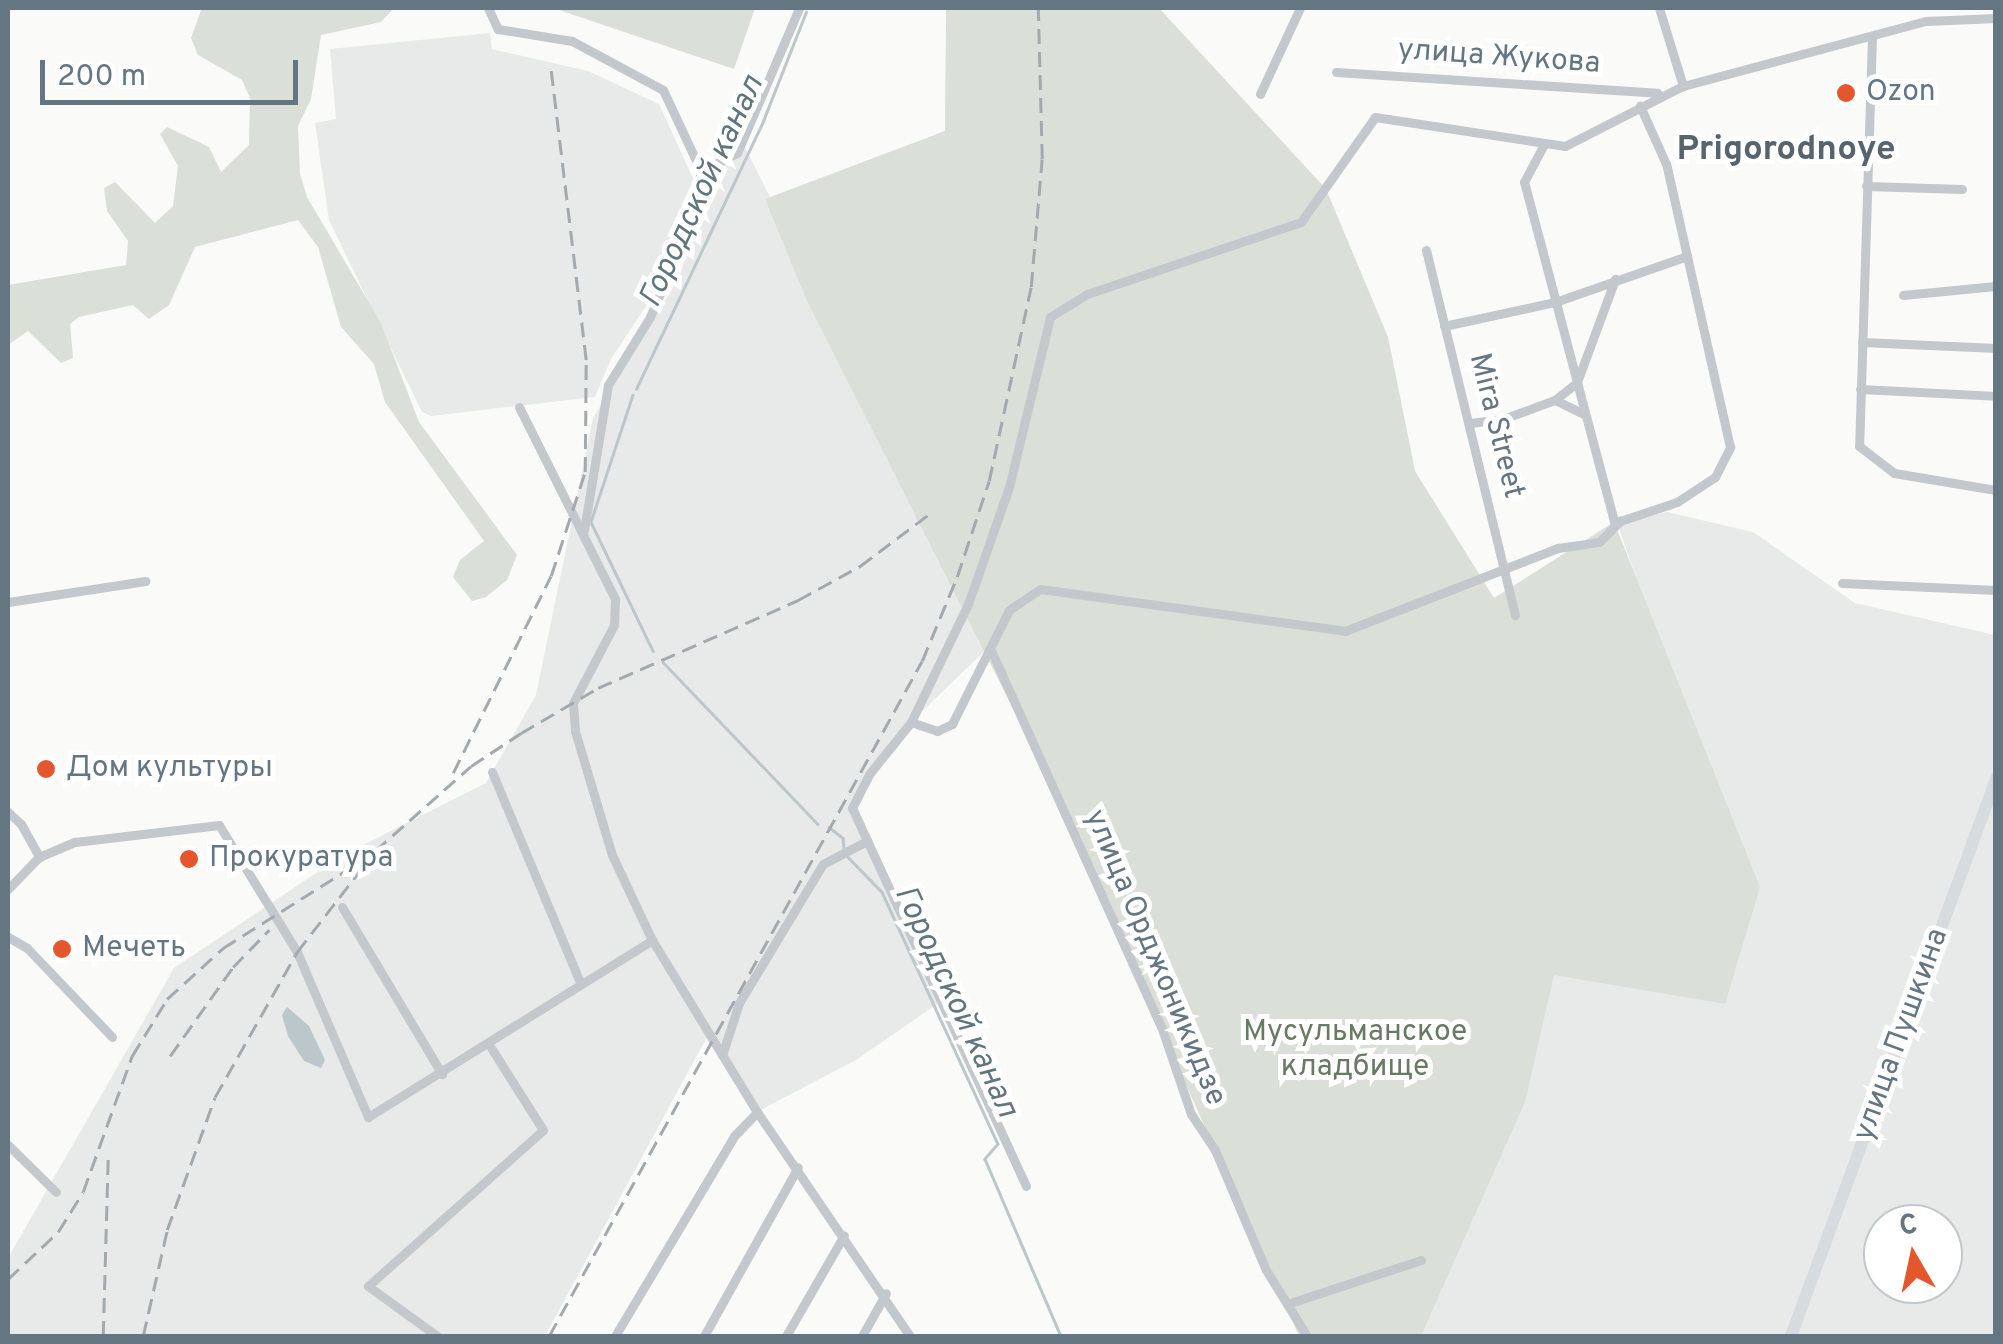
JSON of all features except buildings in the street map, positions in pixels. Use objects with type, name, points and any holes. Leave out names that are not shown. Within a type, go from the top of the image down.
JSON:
[{"type":"street","points":[[488,8],[498,29],[572,40],[663,90],[701,171],[686,232],[650,317],[608,385],[584,533]]},
{"type":"street","points":[[701,171],[737,153],[799,8]]},
{"type":"street","points":[[1260,94],[1300,8]]},
{"type":"street","points":[[1659,8],[1683,86]]},
{"type":"street","points":[[1926,8],[1926,21]]},
{"type":"street","name":"улица Жукова","points":[[911,722],[942,666],[1009,487],[1050,316],[1087,294],[1291,228],[1328,186],[1363,125],[1375,117],[1543,147],[1585,139],[1659,93],[1683,86],[1926,21],[1996,18]]},
{"type":"street","points":[[1872,37],[1858,446],[1894,473],[1996,490]]},
{"type":"street","name":"улица Жукова","points":[[1336,72],[1659,93]]},
{"type":"street","points":[[1026,1186],[852,808],[870,773],[911,722],[937,730],[952,724],[1009,610],[1040,589],[1344,631],[1568,544],[1599,542],[1615,525],[1702,485],[1722,470],[1730,448],[1666,164],[1640,106]]},
{"type":"street","points":[[1543,147],[1524,182],[1578,382],[1582,413],[1615,525]]},
{"type":"street","points":[[1866,186],[1962,189]]},
{"type":"street","name":"Mira Street","points":[[1426,250],[1515,615]]},
{"type":"street","points":[[1444,326],[1554,302],[1686,256]]},
{"type":"street","points":[[1470,424],[1503,420],[1555,400],[1578,382],[1615,279]]},
{"type":"street","points":[[1903,294],[1996,286]]},
{"type":"street","points":[[1862,342],[1996,348]]},
{"type":"street","points":[[1860,390],[1996,396]]},
{"type":"street","points":[[1555,400],[1582,413]]},
{"type":"street","points":[[519,407],[615,600],[614,625],[576,692],[575,731],[612,855],[652,940],[722,1056],[757,1112],[886,1293],[910,1336]]},
{"type":"street","points":[[8,602],[145,580]]},
{"type":"street","points":[[1842,582],[1996,590]]},
{"type":"street","name":"улица Орджоникидзе","points":[[990,648],[1161,1026],[1191,1114],[1215,1150],[1287,1304],[1307,1336]]},
{"type":"street","points":[[492,772],[578,980]]},
{"type":"street","points":[[1791,1336],[1995,784]]},
{"type":"street","points":[[8,812],[22,824],[39,858]]},
{"type":"street","points":[[8,889],[39,858],[91,838],[219,825],[297,952],[368,1117],[442,1074],[578,980],[652,940]]},
{"type":"street","points":[[722,1056],[739,1003],[823,864],[868,841]]},
{"type":"street","points":[[342,907],[442,1074]]},
{"type":"street","points":[[8,938],[27,948],[112,1036]]},
{"type":"street","points":[[437,1336],[368,1286],[543,1130],[488,1043]]},
{"type":"street","points":[[615,1336],[724,1152],[757,1112]]},
{"type":"street","points":[[8,1144],[56,1192]]},
{"type":"street","points":[[704,1336],[798,1168]]},
{"type":"street","points":[[786,1336],[844,1235]]},
{"type":"street","points":[[1287,1304],[1421,1260]]},
{"type":"street","points":[[862,1336],[886,1293]]},
{"type":"shaded area","points":[[490,33],[492,49],[588,71],[659,104],[696,185],[669,271],[611,359],[595,397],[431,416],[422,412],[329,220],[315,123],[336,119],[330,49]]},
{"type":"shaded area","points":[[729,116],[995,641],[911,722],[853,808],[940,1002],[856,1060],[757,1112],[707,1037],[545,1336],[8,1336],[8,1258],[174,968],[343,855],[486,783],[536,695],[593,418],[679,278]]},
{"type":"shaded area","points":[[1667,512],[1753,532],[1855,603],[1995,635],[1995,1336],[1419,1336],[1543,969],[1745,886],[1617,523]]},
{"type":"shaded area","points":[[287,1007],[309,1026],[325,1060],[321,1068],[304,1061],[288,1036],[282,1015]]},
{"type":"green space","points":[[202,8],[394,8],[381,22],[321,35],[311,99],[298,126],[300,174],[307,197],[381,323],[419,422],[517,555],[507,580],[486,597],[472,601],[453,577],[460,560],[484,541],[385,402],[374,364],[341,327],[318,247],[298,220],[195,247],[169,305],[149,319],[133,305],[79,317],[70,324],[73,358],[61,363],[28,331],[8,345],[8,285],[126,265],[128,241],[107,211],[104,188],[115,182],[155,223],[173,206],[178,166],[160,134],[167,127],[209,147],[221,172],[249,145],[250,98],[242,80],[198,55],[191,38]]},
{"type":"green space","points":[[553,8],[755,8],[734,69]]},
{"type":"green space","name":"Мусульманское кладбище","points":[[946,8],[1159,8],[1326,189],[1388,337],[1415,471],[1494,598],[1614,522],[1760,887],[1725,1004],[1554,975],[1525,1102],[1421,1336],[1299,1336],[1048,778],[807,301],[765,199],[945,131]]},
{"type":"waterway","name":"Городской канал","points":[[636,389],[763,121],[806,12]]},
{"type":"waterway","name":"Городской канал","points":[[633,395],[591,522],[653,651]]},
{"type":"waterway","name":"Городской канал","points":[[663,662],[818,824]]},
{"type":"waterway","name":"Городской канал","points":[[829,827],[843,838],[844,848]]},
{"type":"waterway","name":"Городской канал","points":[[848,857],[882,892],[998,1144],[985,1159],[1061,1336]]},
{"type":"railway","points":[[549,1336],[922,661],[957,577],[989,481],[1031,287],[1042,159],[1038,8]]},
{"type":"railway","points":[[453,773],[551,576],[585,472],[586,360],[551,69]]},
{"type":"railway","points":[[143,1336],[167,1230],[215,1097],[297,952],[375,851],[471,766],[521,733],[598,688],[798,600],[860,566],[928,515]]},
{"type":"railway","points":[[8,1279],[58,1232],[83,1192],[132,1056],[167,999],[223,948],[350,868]]},
{"type":"railway","points":[[170,1056],[233,967],[269,930]]},
{"type":"railway","points":[[103,1336],[108,1152]]},
{"type":"place","name":"Ozon","points":[[1846,93]]},
{"type":"place","name":"Дом культуры","points":[[46,769]]},
{"type":"place","name":"Прокуратура","points":[[189,859]]},
{"type":"place","name":"Мечеть","points":[[62,949]]},
{"type":"district","name":"Prigorodnoye","points":[[1786,150]]}]
